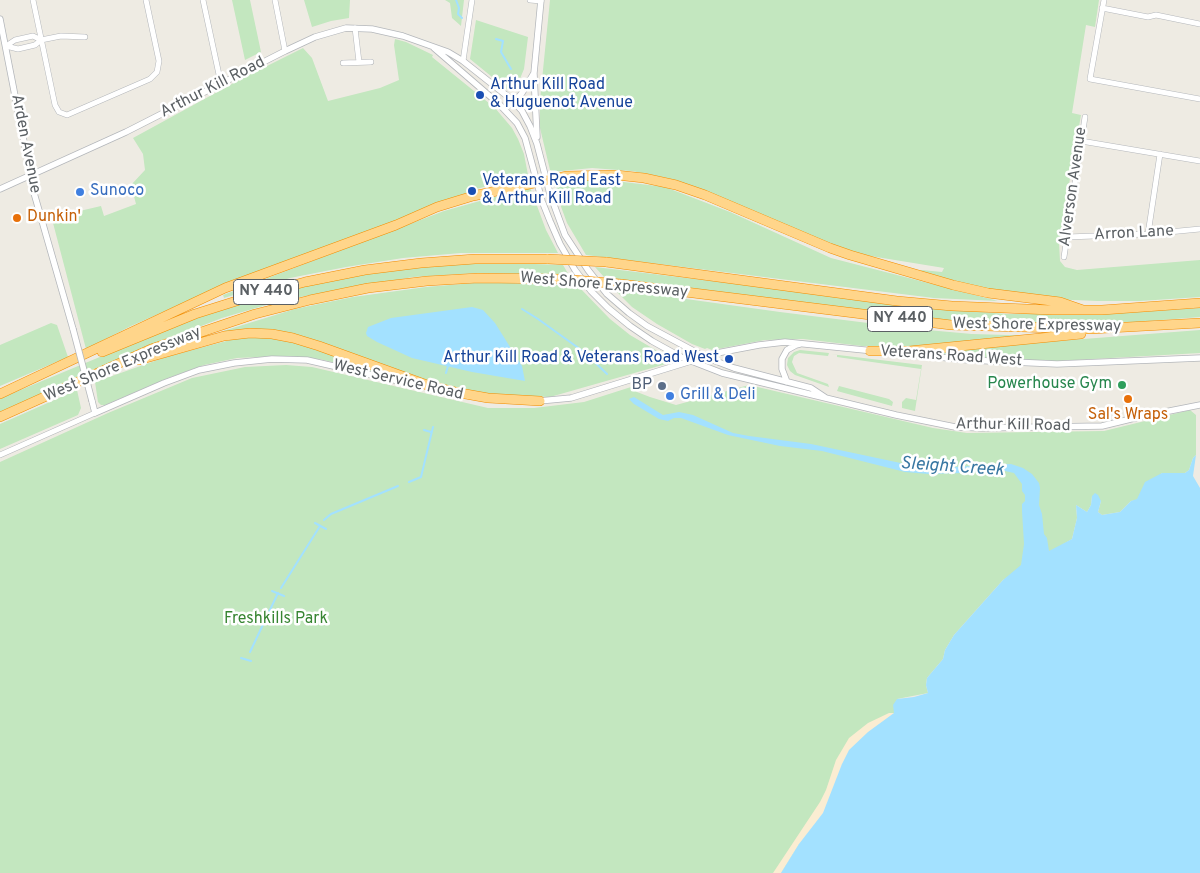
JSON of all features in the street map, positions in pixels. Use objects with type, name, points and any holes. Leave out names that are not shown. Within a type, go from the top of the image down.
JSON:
[{"type":"highway","points":[[0,394],[225,288],[396,225],[437,207],[473,196],[542,181],[592,174],[644,178],[676,185],[705,195],[850,255],[953,285],[996,294],[1060,302],[1083,310]]},
{"type":"highway","name":"West Shore Expressway","points":[[0,394],[195,314],[249,297],[305,282],[365,270],[421,263],[475,259],[548,259],[606,262],[897,301],[1001,309],[1083,310],[1200,303]]},
{"type":"highway","name":"West Shore Expressway","points":[[0,416],[151,349],[255,314],[368,288],[427,281],[478,278],[562,279],[621,284],[951,325],[1090,329],[1200,323]]},
{"type":"highway","points":[[870,351],[909,351],[1180,325]]},
{"type":"highway","points":[[69,386],[128,363],[173,349],[224,336],[250,333],[272,334],[293,338],[427,385],[460,394],[540,402]]},
{"type":"street","points":[[33,0],[55,105],[63,114],[71,114],[150,79],[157,72],[159,61],[146,0]]},
{"type":"street","points":[[202,0],[220,84]]},
{"type":"street","points":[[275,0],[285,51]]},
{"type":"street","points":[[463,61],[472,0]]},
{"type":"street","points":[[530,0],[541,1],[534,72],[537,144],[542,181]]},
{"type":"street","points":[[1104,0],[1090,79],[1200,98]]},
{"type":"street","points":[[1102,8],[1200,24]]},
{"type":"street","name":"Arden Avenue","points":[[0,19],[40,216],[95,413]]},
{"type":"street","name":"Arthur Kill Road","points":[[0,190],[126,132],[285,51],[329,32],[346,28],[396,34],[448,52],[463,61],[514,102],[530,126],[537,144]]},
{"type":"street","points":[[356,28],[359,62]]},
{"type":"street","points":[[6,46],[15,40],[33,36],[41,40]]},
{"type":"street","points":[[6,46],[18,49],[34,45],[41,40],[61,36],[85,37]]},
{"type":"street","points":[[432,47],[504,108],[517,123],[542,181]]},
{"type":"street","points":[[343,63],[371,62]]},
{"type":"street","points":[[504,108],[514,102],[528,85],[534,72]]},
{"type":"street","name":"Alverson Avenue","points":[[1064,257],[1084,117]]},
{"type":"street","points":[[1081,141],[1200,160]]},
{"type":"street","points":[[1148,234],[1160,154]]},
{"type":"street","name":"Arthur Kill Road","points":[[542,181],[564,235],[607,294],[629,313],[647,326],[705,357],[734,368],[811,388],[826,398]]},
{"type":"street","name":"Arthur Kill Road","points":[[542,181],[550,221],[560,244],[575,270],[591,291],[608,308],[652,341],[691,361],[718,372],[935,423],[982,428],[1102,426],[1200,405]]},
{"type":"street","name":"Arron Lane","points":[[1067,237],[1148,234],[1200,229]]},
{"type":"street","name":"Veterans Road West","points":[[705,357],[731,350],[785,342],[968,360],[1057,364],[1200,358]]},
{"type":"street","points":[[787,382],[782,369],[782,359],[787,350],[796,345],[813,344]]},
{"type":"street","name":"West Service Road","points":[[95,413],[199,370],[234,363],[272,359],[307,360],[467,397],[540,402],[570,398],[598,391],[705,357]]},
{"type":"street","points":[[0,455],[95,413]]},
{"type":"green space","points":[[232,0],[250,0],[261,52],[245,60]]},
{"type":"green space","points":[[304,0],[350,0],[349,18],[312,27]]},
{"type":"green space","points":[[445,0],[464,0],[461,26],[452,18],[450,3]]},
{"type":"green space","points":[[550,0],[1099,0],[1095,27],[1086,25],[1072,113],[1081,115],[1059,242],[1060,261],[1065,267],[1077,270],[1200,260],[1200,297],[1140,301],[1098,301],[1049,299],[997,292],[916,273],[922,270],[942,272],[944,268],[852,253],[817,240],[700,189],[667,178],[632,171],[592,168],[552,172],[540,128],[540,100]]},
{"type":"green space","points":[[476,20],[528,37],[524,69],[519,81],[511,89],[508,90],[470,59]]},
{"type":"green space","points":[[395,39],[406,42],[433,55],[432,57],[495,108],[512,128],[518,139],[524,154],[528,175],[469,191],[469,194],[190,300],[131,326],[86,349],[53,223],[54,217],[101,206],[104,216],[136,204],[131,185],[145,170],[143,154],[133,138],[241,79],[303,48],[312,58],[328,101],[380,88],[399,80],[394,45]]},
{"type":"green space","points":[[599,179],[665,187],[730,212],[831,258],[998,301],[934,298],[586,255],[567,223],[556,193],[557,183]]},
{"type":"green space","points":[[530,187],[546,230],[558,253],[461,253],[403,258],[290,278],[224,298],[223,295],[444,211]]},
{"type":"green space","points":[[479,262],[563,265],[569,275],[477,273],[413,277],[283,300],[222,318],[173,337],[0,412],[0,399],[6,396],[172,327],[221,309],[343,277],[413,267]]},
{"type":"green space","points":[[595,267],[944,309],[1007,314],[1106,314],[1200,308],[1200,317],[1075,325],[948,321],[604,277]]},
{"type":"green space","points":[[486,282],[578,286],[610,319],[630,335],[673,362],[550,397],[493,395],[448,387],[394,371],[290,335],[224,333],[223,331],[295,309],[353,297],[426,287]]},
{"type":"green space","points":[[614,289],[916,329],[972,334],[1042,336],[908,347],[862,346],[803,339],[765,340],[712,350],[692,344],[657,324],[632,307]]},
{"type":"green space","points":[[51,323],[57,325],[68,357],[0,386],[0,345]]},
{"type":"green space","points":[[1200,330],[1200,353],[1040,362],[928,354],[928,351]]},
{"type":"green space","points":[[260,335],[295,341],[375,370],[375,372],[319,359],[280,356],[237,358],[204,365],[105,405],[101,405],[98,402],[95,382],[166,357],[234,339]]},
{"type":"green space","points":[[800,350],[829,353],[828,356],[799,353],[794,356],[792,362],[797,373],[828,384],[829,387],[795,375],[790,371],[787,365],[788,358],[794,352]]},
{"type":"green space","points":[[830,354],[922,365],[915,411],[902,408],[902,402],[906,398],[916,400],[921,369],[837,357],[837,355]]},
{"type":"green space","name":"Freshkills Park","points":[[286,365],[312,367],[488,408],[534,408],[584,402],[631,387],[637,392],[676,405],[749,385],[933,428],[967,433],[1104,431],[1190,410],[1196,415],[1196,455],[1189,470],[1185,473],[1162,473],[1137,500],[1131,501],[1120,512],[1102,515],[1098,512],[1101,501],[1092,496],[1091,505],[1087,512],[1076,505],[1077,518],[1072,539],[1003,580],[954,635],[945,650],[943,659],[927,678],[928,693],[897,699],[895,713],[849,750],[799,844],[781,873],[0,873],[0,462],[108,413],[192,378],[245,367]]},
{"type":"green space","points":[[839,386],[889,399],[893,402],[892,406],[837,391]]},
{"type":"green space","points":[[77,390],[81,408],[78,415],[0,449],[0,424]]},
{"type":"sand","points":[[889,713],[895,713],[842,764],[823,813],[799,844],[781,873],[773,873],[820,802],[836,760],[849,738],[868,723]]},
{"type":"water","points":[[472,307],[483,310],[495,323],[522,366],[525,381],[472,372],[412,358],[377,342],[367,336],[366,333],[368,327],[391,318]]},
{"type":"water","points":[[634,397],[663,415],[679,412],[693,415],[733,433],[749,436],[811,444],[933,468],[1011,464],[1023,468],[1032,474],[1039,483],[1039,505],[1049,551],[1072,539],[1077,518],[1076,505],[1087,512],[1091,505],[1092,496],[1095,493],[1101,501],[1098,512],[1102,515],[1120,512],[1131,501],[1137,499],[1145,482],[1162,473],[1185,473],[1189,470],[1196,455],[1193,476],[1200,488],[1200,873],[781,873],[799,844],[823,813],[849,750],[868,732],[894,713],[893,705],[897,699],[928,693],[927,678],[943,659],[945,650],[954,635],[1003,580],[1021,565],[1024,544],[1022,504],[1025,501],[1022,484],[1014,473],[994,469],[962,473],[929,474],[905,472],[822,451],[780,446],[728,435],[681,418],[674,418],[668,421],[659,419],[629,399]]},
{"type":"waterway","points":[[456,0],[459,8],[458,14],[462,18]]},
{"type":"waterway","points":[[496,39],[503,41],[501,52],[511,69]]},
{"type":"waterway","name":"Sleight Creek","points":[[522,309],[584,352],[607,374]]},
{"type":"waterway","points":[[446,373],[448,366]]},
{"type":"waterway","points":[[409,482],[421,477],[433,427]]},
{"type":"waterway","points":[[424,430],[431,432]]},
{"type":"waterway","points":[[324,520],[331,514],[398,486]]},
{"type":"waterway","points":[[315,523],[326,529]]},
{"type":"waterway","points":[[281,588],[320,526]]},
{"type":"waterway","points":[[272,591],[284,596]]},
{"type":"waterway","points":[[250,652],[278,593]]},
{"type":"waterway","points":[[241,658],[251,661]]},
{"type":"place","name":"Arthur Kill Road & Huguenot Avenue","points":[[480,95]]},
{"type":"place","name":"Veterans Road East & Arthur Kill Road","points":[[472,191]]},
{"type":"place","name":"Sunoco","points":[[80,192]]},
{"type":"place","name":"Dunkin'","points":[[17,218]]},
{"type":"place","name":"Arthur Kill Road & Veterans Road West","points":[[729,359]]},
{"type":"place","name":"Powerhouse Gym","points":[[1122,385]]},
{"type":"place","name":"BP","points":[[662,386]]},
{"type":"place","name":"Grill & Deli","points":[[670,396]]},
{"type":"place","name":"Sal's Wraps","points":[[1128,399]]}]
